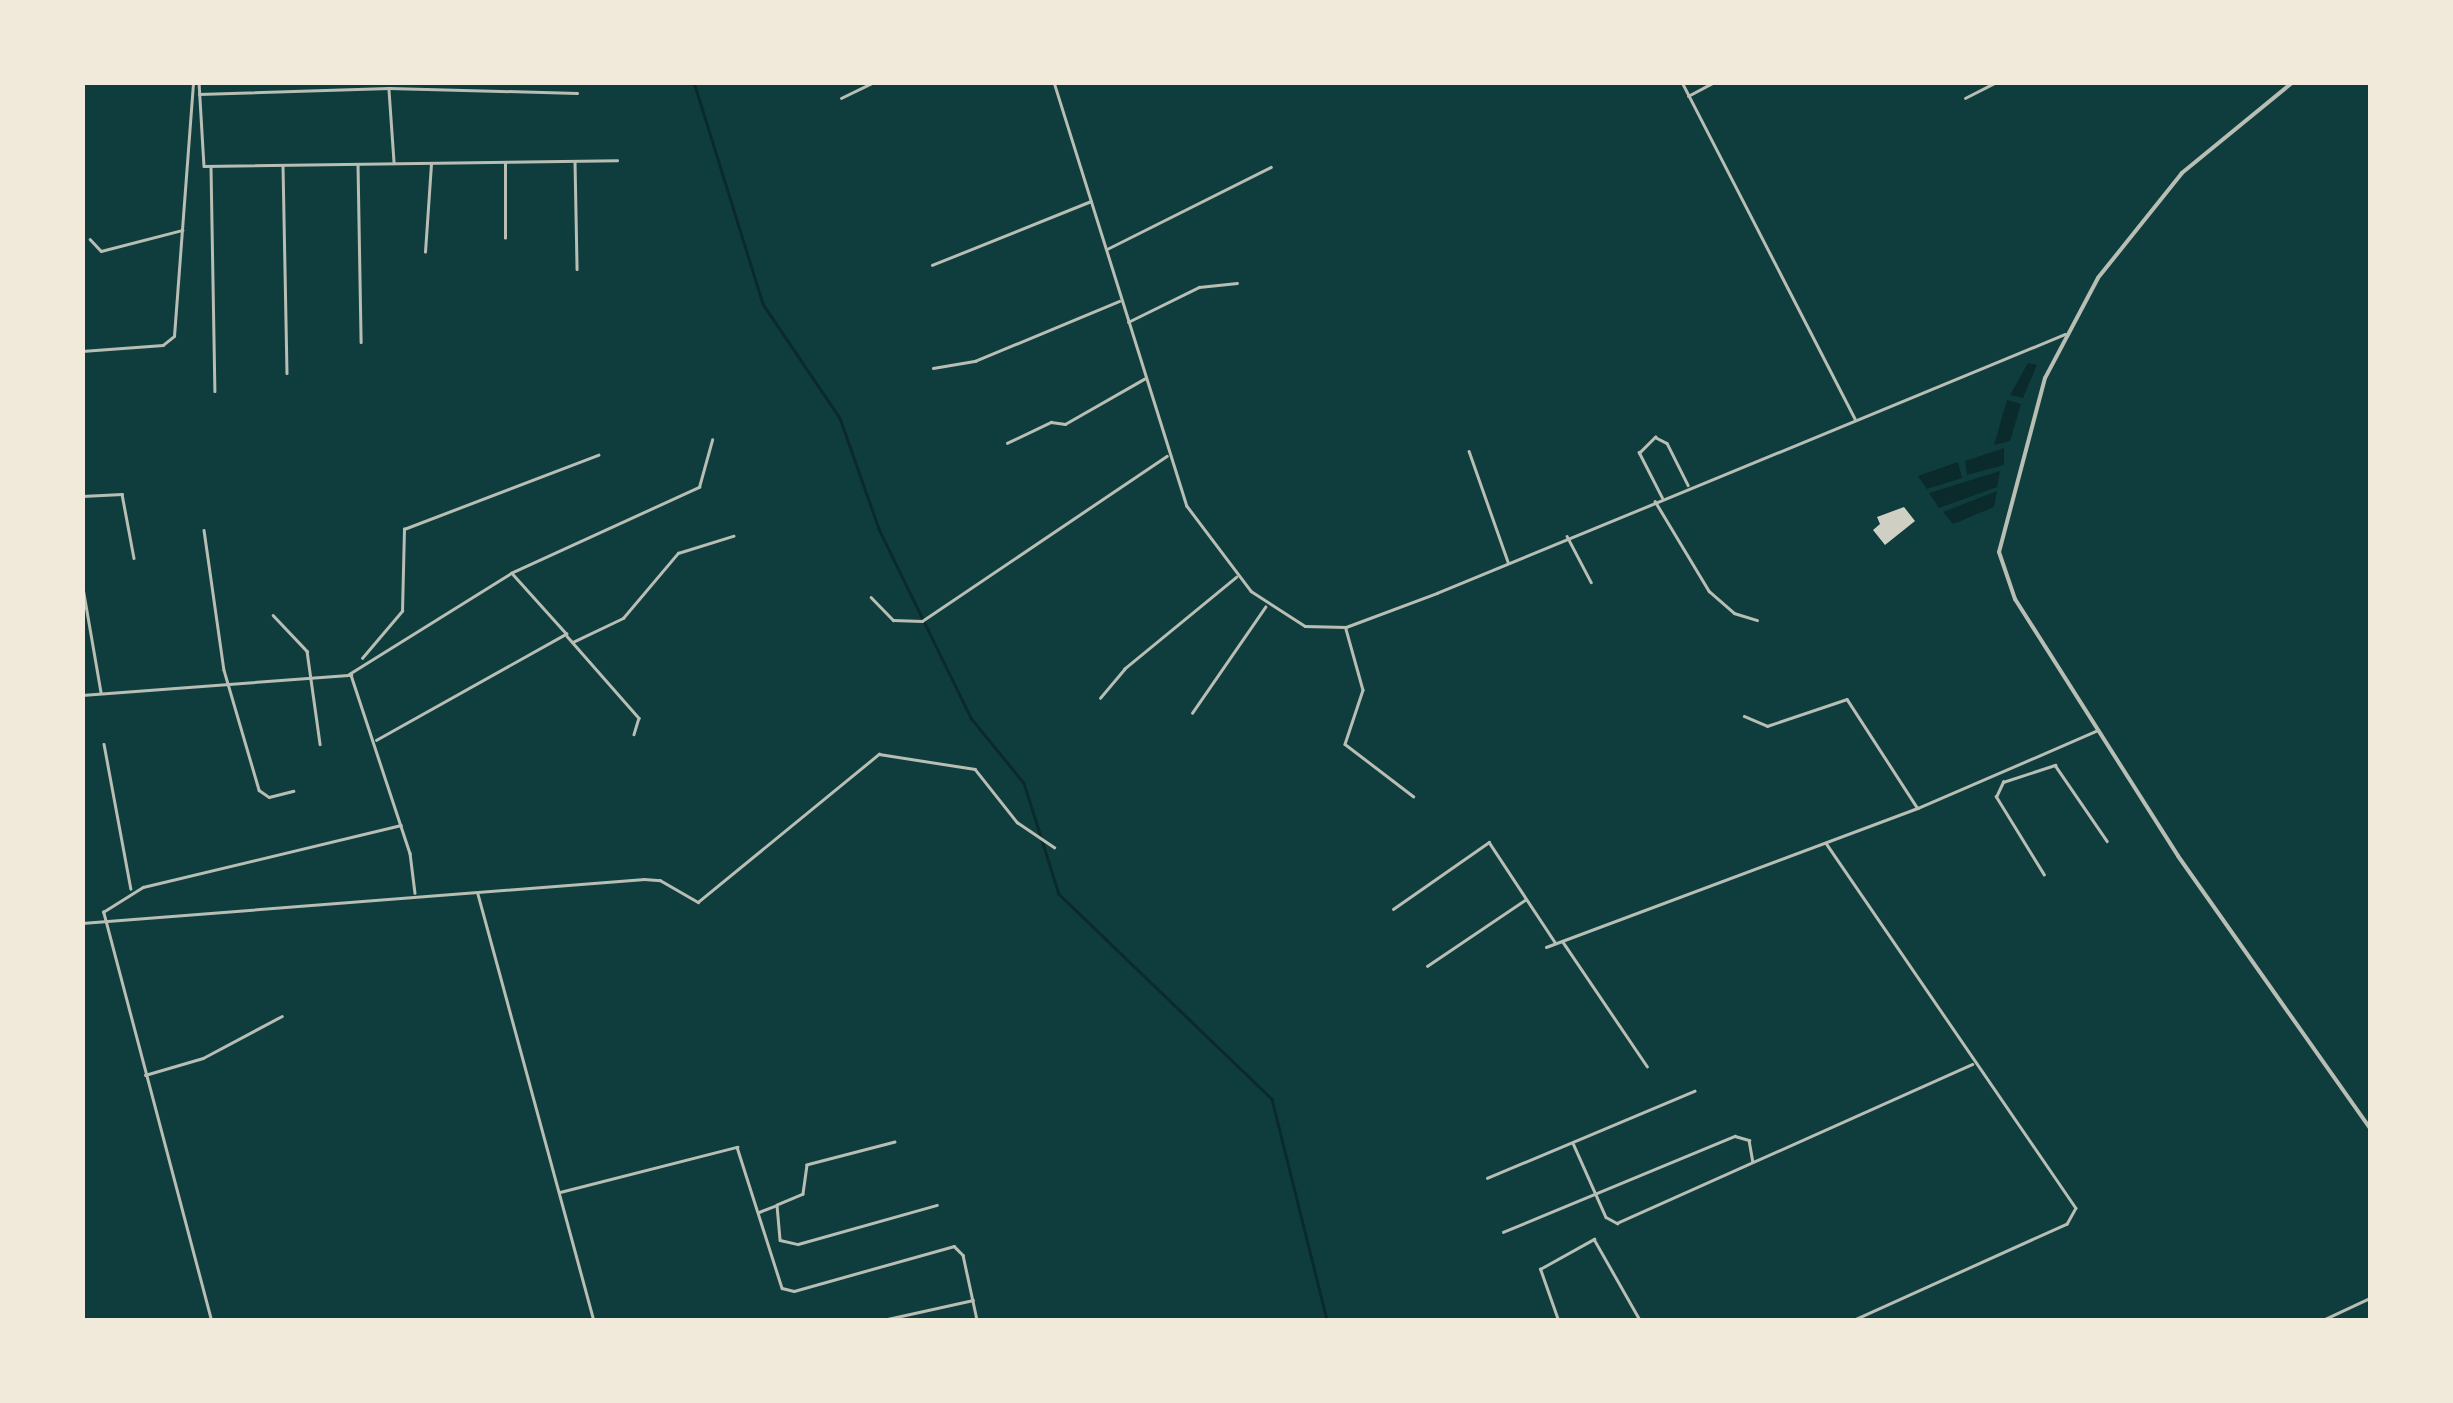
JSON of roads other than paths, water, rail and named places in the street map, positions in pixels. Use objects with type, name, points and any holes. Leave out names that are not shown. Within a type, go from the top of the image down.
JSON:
[{"type":"street","points":[[196,82],[199,162],[211,166],[617,160]]},
{"type":"street","points":[[82,351],[171,340],[196,82]]},
{"type":"street","points":[[841,98],[874,82]]},
{"type":"street","points":[[1054,82],[1168,456],[1187,506],[1238,576],[1266,606],[1304,626],[1346,627],[2065,334]]},
{"type":"street","points":[[1682,82],[1856,419]]},
{"type":"street","points":[[1688,96],[1714,82]]},
{"type":"street","points":[[1965,98],[1996,82]]},
{"type":"street","points":[[2293,82],[2182,173],[2126,238],[2065,334],[2015,475],[1999,560],[2015,599],[2097,730],[2370,1128]]},
{"type":"street","points":[[199,94],[389,88],[577,93]]},
{"type":"street","points":[[389,88],[394,164]]},
{"type":"street","points":[[574,161],[577,268]]},
{"type":"street","points":[[505,162],[505,238]]},
{"type":"street","points":[[425,252],[431,163]]},
{"type":"street","points":[[358,164],[361,342]]},
{"type":"street","points":[[283,165],[286,373]]},
{"type":"street","points":[[211,166],[215,391]]},
{"type":"street","points":[[1106,249],[1270,167]]},
{"type":"street","points":[[932,265],[1091,201]]},
{"type":"street","points":[[90,239],[101,251],[183,230]]},
{"type":"street","points":[[1128,322],[1199,287],[1237,282]]},
{"type":"street","points":[[933,368],[975,362],[1120,300]]},
{"type":"street","points":[[1008,443],[1050,422],[1065,424],[1145,378]]},
{"type":"street","points":[[1662,498],[1639,452],[1655,437],[1667,442],[1689,486]]},
{"type":"street","points":[[358,663],[511,573],[699,488],[712,440]]},
{"type":"street","points":[[1469,452],[1509,563]]},
{"type":"street","points":[[348,675],[400,618],[404,529],[598,455]]},
{"type":"street","points":[[871,596],[893,620],[922,622],[1168,456]]},
{"type":"street","points":[[82,496],[122,494],[134,558]]},
{"type":"street","points":[[1655,501],[1709,591],[1734,613],[1757,620]]},
{"type":"street","points":[[204,530],[228,684],[260,793],[293,791]]},
{"type":"street","points":[[573,642],[623,618],[678,553],[733,536]]},
{"type":"street","points":[[1567,536],[1591,582]]},
{"type":"street","points":[[511,573],[638,718],[634,734]]},
{"type":"street","points":[[1100,698],[1124,669],[1238,576]]},
{"type":"street","points":[[82,582],[101,694]]},
{"type":"street","points":[[1192,712],[1266,606]]},
{"type":"street","points":[[273,615],[304,645],[320,744]]},
{"type":"street","points":[[1346,627],[1363,693],[1344,744],[1413,796]]},
{"type":"street","points":[[375,740],[566,634]]},
{"type":"street","points":[[82,695],[348,675],[357,680],[401,825],[415,896]]},
{"type":"street","points":[[1744,716],[1767,726],[1848,699],[1918,808]]},
{"type":"street","points":[[1546,946],[1918,808],[2097,730]]},
{"type":"street","points":[[104,744],[131,891]]},
{"type":"street","points":[[82,923],[644,879],[703,900],[879,754],[975,770],[1016,822],[1054,846]]},
{"type":"street","points":[[2018,764],[2022,774]]},
{"type":"street","points":[[2044,874],[1996,797],[2003,782],[2046,765],[2061,768],[2107,841]]},
{"type":"street","points":[[210,1320],[104,922],[106,908],[131,891],[401,825]]},
{"type":"street","points":[[1393,909],[1489,842],[1556,944]]},
{"type":"street","points":[[1826,843],[2076,1212],[2067,1224],[1854,1320]]},
{"type":"street","points":[[478,892],[594,1320]]},
{"type":"street","points":[[1427,966],[1527,898]]},
{"type":"street","points":[[1563,941],[1647,1066]]},
{"type":"street","points":[[144,1076],[202,1058],[282,1016]]},
{"type":"street","points":[[1573,1143],[1607,1219],[1620,1222],[1973,1064]]},
{"type":"street","points":[[1487,1178],[1694,1092]]},
{"type":"street","points":[[1503,1232],[1739,1135],[1750,1140],[1753,1163]]},
{"type":"street","points":[[758,1212],[803,1194],[807,1165],[895,1142]]},
{"type":"street","points":[[560,1192],[733,1146],[745,1156],[758,1212],[784,1290],[954,1246],[963,1255],[977,1320]]},
{"type":"street","points":[[776,1205],[785,1244],[938,1205]]},
{"type":"street","points":[[1558,1320],[1540,1269],[1594,1239],[1640,1320]]},
{"type":"street","points":[[2322,1320],[2370,1298]]},
{"type":"street","points":[[883,1320],[974,1300]]},
{"type":"water","points":[[2028,363],[2037,365],[2023,398],[2010,395]]},
{"type":"water","points":[[2007,400],[2021,404],[2010,441],[1994,445]]},
{"type":"water","points":[[2004,448],[2004,465],[1967,475],[1965,461]]},
{"type":"water","points":[[1958,462],[1962,478],[1927,489],[1918,476]]},
{"type":"water","points":[[2000,471],[1997,487],[1939,508],[1929,493]]},
{"type":"water","points":[[1997,491],[1994,507],[1953,524],[1943,512]]},
{"type":"waterway","points":[[694,82],[763,304],[840,418],[879,529],[971,718],[1024,783],[1059,894],[1272,1099],[1327,1320]]}]
